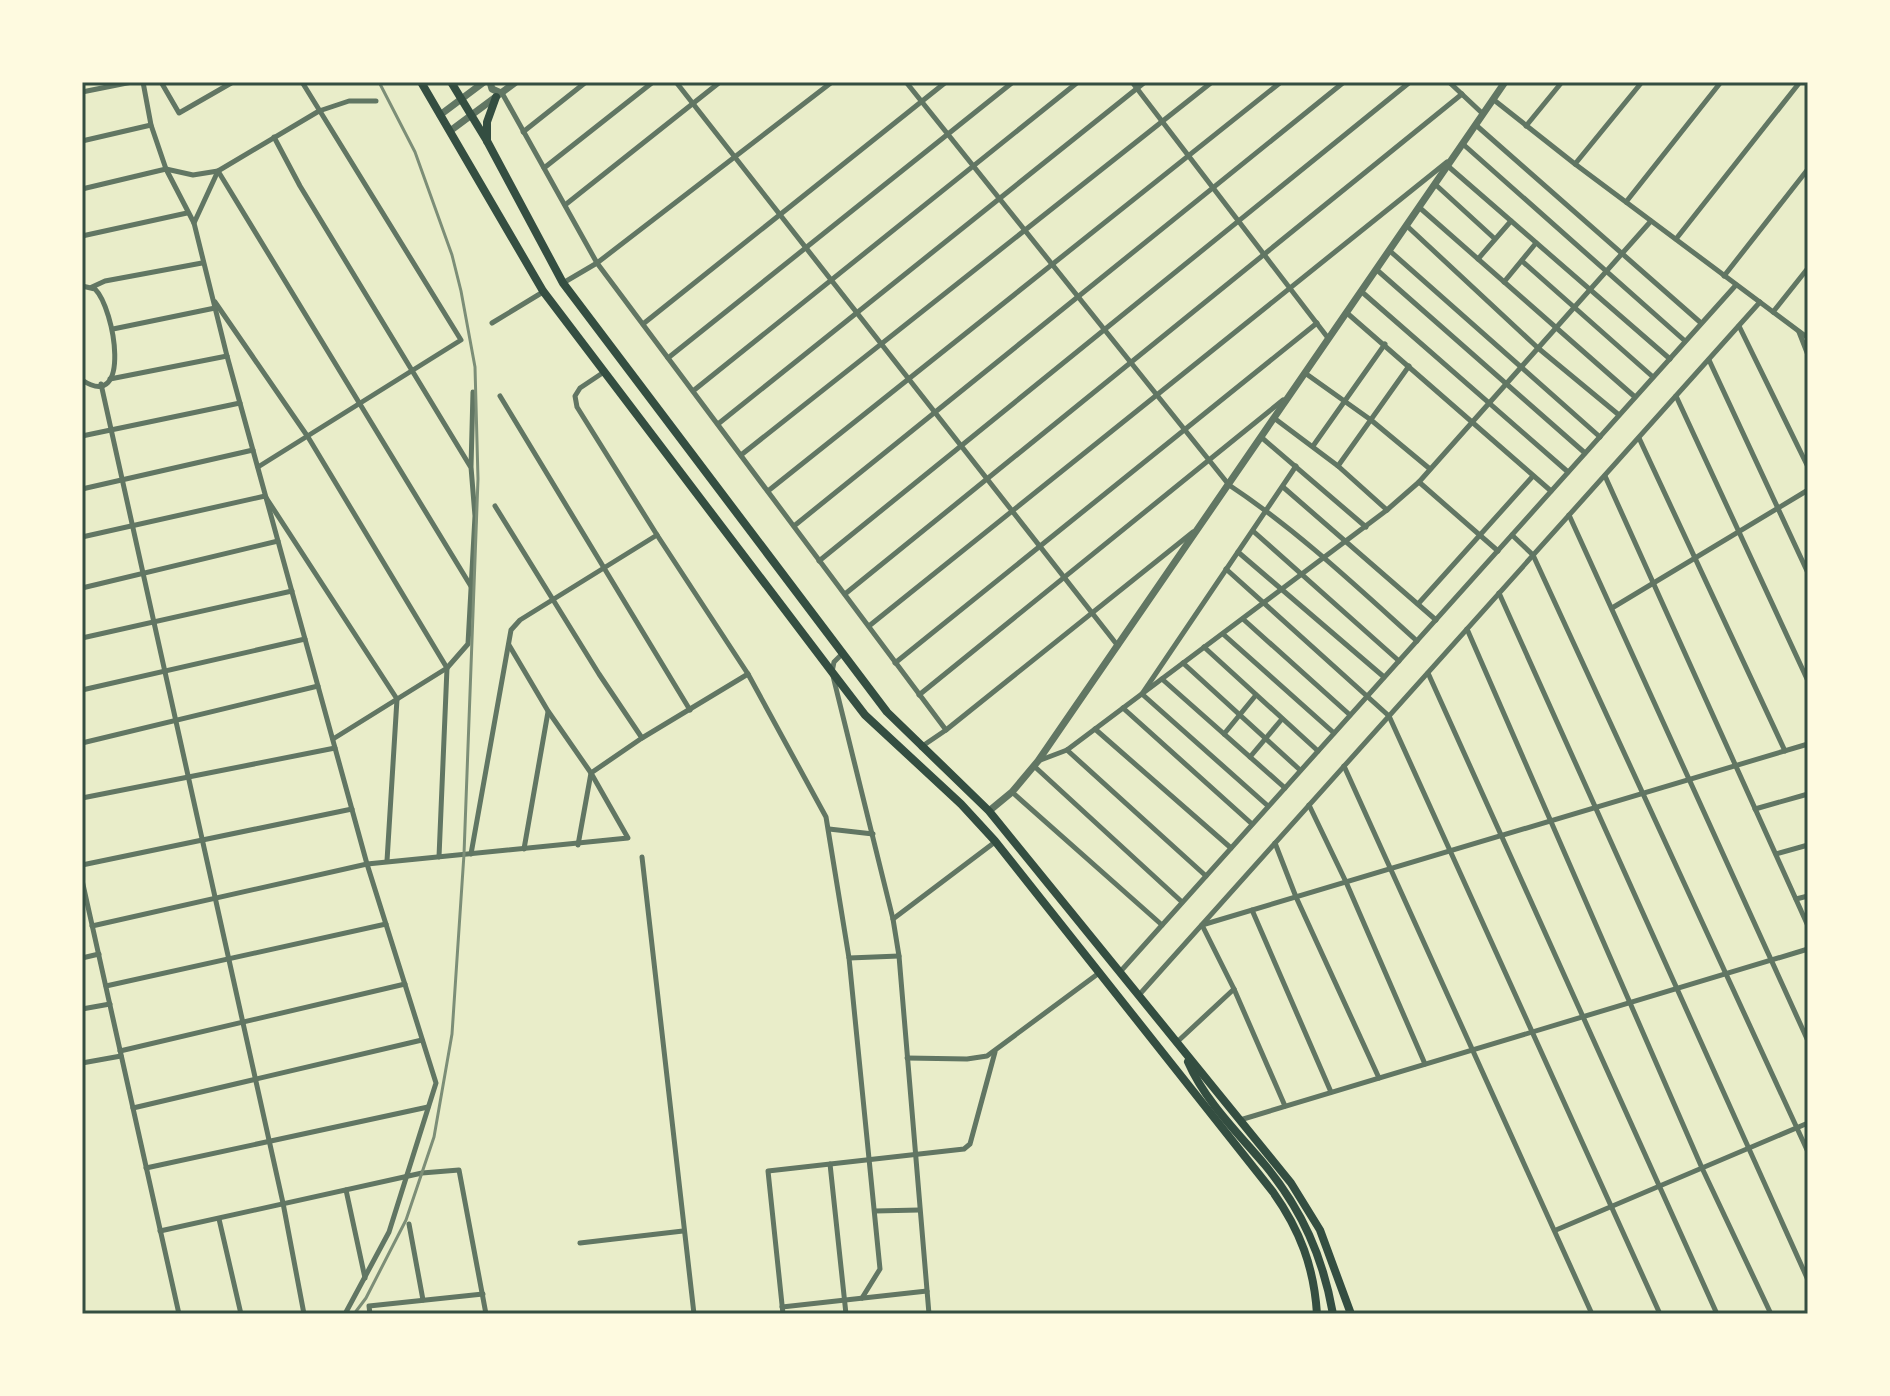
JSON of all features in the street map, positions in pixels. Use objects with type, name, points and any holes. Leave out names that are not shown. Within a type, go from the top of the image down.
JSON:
[{"type":"main road","points":[[421,82],[543,291],[832,672],[865,715],[961,804],[995,841],[1285,1208],[1310,1262],[1317,1312]]},
{"type":"main road","points":[[451,82],[487,141],[563,283],[887,712],[989,811],[1310,1210],[1351,1314]]},
{"type":"main road","points":[[487,141],[487,122],[499,95]]},
{"type":"main road","points":[[1184,1053],[1202,1088],[1303,1217],[1319,1255],[1333,1314]]},
{"type":"street","points":[[82,92],[132,82]]},
{"type":"street","points":[[143,82],[151,125],[166,169],[194,223],[227,356],[367,864],[436,1083],[389,1232],[345,1314]]},
{"type":"street","points":[[161,82],[179,113],[233,82]]},
{"type":"street","points":[[258,467],[461,340],[302,82]]},
{"type":"street","points":[[440,115],[487,82],[499,95],[597,263],[946,730]]},
{"type":"street","points":[[450,131],[516,82]]},
{"type":"street","points":[[523,132],[586,82]]},
{"type":"street","points":[[544,168],[653,82]]},
{"type":"street","points":[[676,82],[1118,646]]},
{"type":"street","points":[[565,205],[720,82]]},
{"type":"street","points":[[563,283],[597,263],[832,82]]},
{"type":"street","points":[[906,82],[1229,485],[1267,510],[1325,558],[1417,641]]},
{"type":"street","points":[[643,324],[946,82]]},
{"type":"street","points":[[668,358],[1013,82]]},
{"type":"street","points":[[693,391],[1078,82]]},
{"type":"street","points":[[1132,82],[1329,339]]},
{"type":"street","points":[[718,425],[1145,82]]},
{"type":"street","points":[[741,455],[1212,82]]},
{"type":"street","points":[[768,491],[1281,82]]},
{"type":"street","points":[[794,526],[1344,82]]},
{"type":"street","points":[[819,561],[1410,82]]},
{"type":"street","points":[[1449,82],[1484,114]]},
{"type":"street","points":[[989,811],[1012,792],[1036,764],[1505,82]]},
{"type":"street","points":[[1526,126],[1562,82]]},
{"type":"street","points":[[1575,164],[1642,82]]},
{"type":"street","points":[[1626,202],[1721,82]]},
{"type":"street","points":[[1676,239],[1800,82]]},
{"type":"street","points":[[845,594],[1462,94]]},
{"type":"street","points":[[1494,100],[1808,338]]},
{"type":"street","points":[[82,189],[166,169],[193,175],[218,171],[319,111],[349,101],[376,101]]},
{"type":"street","points":[[82,141],[151,125]]},
{"type":"street","points":[[1477,126],[1701,323]]},
{"type":"street","points":[[274,137],[300,186],[471,467]]},
{"type":"street","points":[[1464,145],[1685,341]]},
{"type":"street","points":[[869,626],[1458,154]]},
{"type":"street","points":[[1449,167],[1670,359]]},
{"type":"street","points":[[1724,276],[1808,169]]},
{"type":"street","points":[[194,223],[218,171]]},
{"type":"street","points":[[218,171],[472,588]]},
{"type":"street","points":[[1436,185],[1495,239]]},
{"type":"street","points":[[1420,208],[1635,397]]},
{"type":"street","points":[[82,236],[187,213]]},
{"type":"street","points":[[1478,259],[1511,221]]},
{"type":"street","points":[[1036,764],[1067,750],[1366,527],[1419,482],[1651,221]]},
{"type":"street","points":[[1407,226],[1538,348],[1619,415]]},
{"type":"street","points":[[1504,282],[1536,243]]},
{"type":"street","points":[[1390,251],[1600,437]]},
{"type":"street","points":[[1522,261],[1653,377]]},
{"type":"street","points":[[92,287],[105,281],[202,263]]},
{"type":"street","points":[[1773,312],[1808,268]]},
{"type":"street","points":[[1377,270],[1585,453]]},
{"type":"street","points":[[1119,973],[1736,285]]},
{"type":"street","points":[[82,286],[99,292],[113,329],[116,360],[110,379]]},
{"type":"street","points":[[492,323],[543,291]]},
{"type":"street","points":[[1362,292],[1568,472]]},
{"type":"street","points":[[212,298],[308,437],[447,668],[439,857]]},
{"type":"street","points":[[1138,996],[1760,302]]},
{"type":"street","points":[[113,329],[215,308]]},
{"type":"street","points":[[1347,313],[1551,491]]},
{"type":"street","points":[[895,663],[1317,323]]},
{"type":"street","points":[[1739,326],[1808,467]]},
{"type":"street","points":[[1798,331],[1808,355]]},
{"type":"street","points":[[1313,446],[1385,344]]},
{"type":"street","points":[[82,380],[86,385],[101,384],[110,379],[227,356]]},
{"type":"street","points":[[1709,360],[1808,573]]},
{"type":"street","points":[[1338,466],[1409,366]]},
{"type":"street","points":[[605,371],[580,388],[575,396],[577,407],[748,674],[822,807],[829,829],[849,958],[880,1269],[862,1298]]},
{"type":"street","points":[[1305,373],[1371,420],[1430,469]]},
{"type":"street","points":[[101,384],[270,1142],[304,1314]]},
{"type":"street","points":[[333,739],[447,668],[469,640],[475,516],[471,467],[473,392]]},
{"type":"street","points":[[919,695],[1290,395]]},
{"type":"street","points":[[500,396],[690,710]]},
{"type":"street","points":[[1676,396],[1808,681]]},
{"type":"street","points":[[82,436],[240,403]]},
{"type":"street","points":[[1274,418],[1338,466],[1387,510]]},
{"type":"street","points":[[1261,437],[1366,527]]},
{"type":"street","points":[[1639,438],[1785,751]]},
{"type":"street","points":[[82,489],[253,450]]},
{"type":"street","points":[[1142,694],[1296,466]]},
{"type":"street","points":[[1418,604],[1533,476]]},
{"type":"street","points":[[1605,476],[1808,926]]},
{"type":"street","points":[[1419,482],[1498,551]]},
{"type":"street","points":[[1283,487],[1436,620]]},
{"type":"street","points":[[1612,608],[1808,490]]},
{"type":"street","points":[[82,537],[265,496]]},
{"type":"street","points":[[265,496],[397,699],[387,861]]},
{"type":"street","points":[[495,506],[642,738]]},
{"type":"street","points":[[1569,515],[1808,1041]]},
{"type":"street","points":[[921,747],[1196,529]]},
{"type":"street","points":[[1253,531],[1399,661]]},
{"type":"street","points":[[471,854],[511,630],[520,620],[657,535]]},
{"type":"street","points":[[1512,535],[1533,555],[1808,1152]]},
{"type":"street","points":[[82,588],[278,541]]},
{"type":"street","points":[[1238,552],[1284,588],[1384,677]]},
{"type":"street","points":[[1226,569],[1389,716],[1660,1314]]},
{"type":"street","points":[[82,638],[292,591]]},
{"type":"street","points":[[1499,593],[1808,1280]]},
{"type":"street","points":[[1243,619],[1350,715]]},
{"type":"street","points":[[1467,629],[1702,1168],[1771,1314]]},
{"type":"street","points":[[1223,634],[1334,733]]},
{"type":"street","points":[[82,690],[305,639]]},
{"type":"street","points":[[92,926],[367,864],[628,838],[591,773],[548,711],[509,645]]},
{"type":"street","points":[[1204,647],[1318,751]]},
{"type":"street","points":[[843,653],[834,662],[832,672],[873,834],[899,956],[929,1314]]},
{"type":"street","points":[[1183,663],[1300,770]]},
{"type":"street","points":[[1428,673],[1717,1314]]},
{"type":"street","points":[[578,845],[591,773],[642,738],[748,674]]},
{"type":"street","points":[[1162,679],[1285,788]]},
{"type":"street","points":[[82,743],[318,686]]},
{"type":"street","points":[[1142,694],[1268,806]]},
{"type":"street","points":[[1224,734],[1256,695]]},
{"type":"street","points":[[1123,708],[1252,824]]},
{"type":"street","points":[[524,849],[548,711]]},
{"type":"street","points":[[1250,757],[1282,719]]},
{"type":"street","points":[[1095,729],[1231,848]]},
{"type":"street","points":[[1202,925],[1808,744]]},
{"type":"street","points":[[82,798],[335,748]]},
{"type":"street","points":[[1067,750],[1206,876]]},
{"type":"street","points":[[1036,764],[1182,902]]},
{"type":"street","points":[[1344,766],[1592,1314]]},
{"type":"street","points":[[1012,792],[1162,925]]},
{"type":"street","points":[[1755,809],[1808,794]]},
{"type":"street","points":[[1309,805],[1425,1064]]},
{"type":"street","points":[[82,865],[352,809]]},
{"type":"street","points":[[829,829],[873,834]]},
{"type":"street","points":[[893,919],[995,841]]},
{"type":"street","points":[[1275,843],[1296,897],[1379,1078]]},
{"type":"street","points":[[1776,854],[1808,845]]},
{"type":"street","points":[[642,857],[694,1314]]},
{"type":"street","points":[[82,880],[85,910],[99,954],[179,1314]]},
{"type":"street","points":[[1796,899],[1808,896]]},
{"type":"street","points":[[1252,910],[1331,1092]]},
{"type":"street","points":[[106,987],[386,924]]},
{"type":"street","points":[[1202,925],[1234,989],[1285,1106]]},
{"type":"street","points":[[1240,1120],[1808,949]]},
{"type":"street","points":[[82,958],[99,954]]},
{"type":"street","points":[[849,958],[899,956]]},
{"type":"street","points":[[907,1058],[976,1059],[995,1052],[1099,973]]},
{"type":"street","points":[[82,1063],[405,984]]},
{"type":"street","points":[[1176,1043],[1234,989]]},
{"type":"street","points":[[82,1009],[110,1004]]},
{"type":"street","points":[[133,1108],[422,1040]]},
{"type":"street","points":[[927,1291],[782,1311],[768,1171],[964,1149],[970,1144],[995,1052]]},
{"type":"street","points":[[146,1168],[429,1107]]},
{"type":"street","points":[[1556,1230],[1808,1123]]},
{"type":"street","points":[[830,1164],[846,1314]]},
{"type":"street","points":[[160,1231],[422,1173],[459,1170],[486,1314]]},
{"type":"street","points":[[346,1190],[365,1278]]},
{"type":"street","points":[[875,1211],[919,1210]]},
{"type":"street","points":[[219,1219],[241,1314]]},
{"type":"street","points":[[409,1224],[423,1300]]},
{"type":"street","points":[[580,1243],[683,1231]]},
{"type":"street","points":[[370,1314],[369,1306],[483,1294]]},
{"type":"railway","points":[[354,1314],[366,1298],[406,1220],[434,1137],[452,1034],[464,854],[478,479],[475,367],[461,291],[452,255],[415,152],[379,82]]}]
